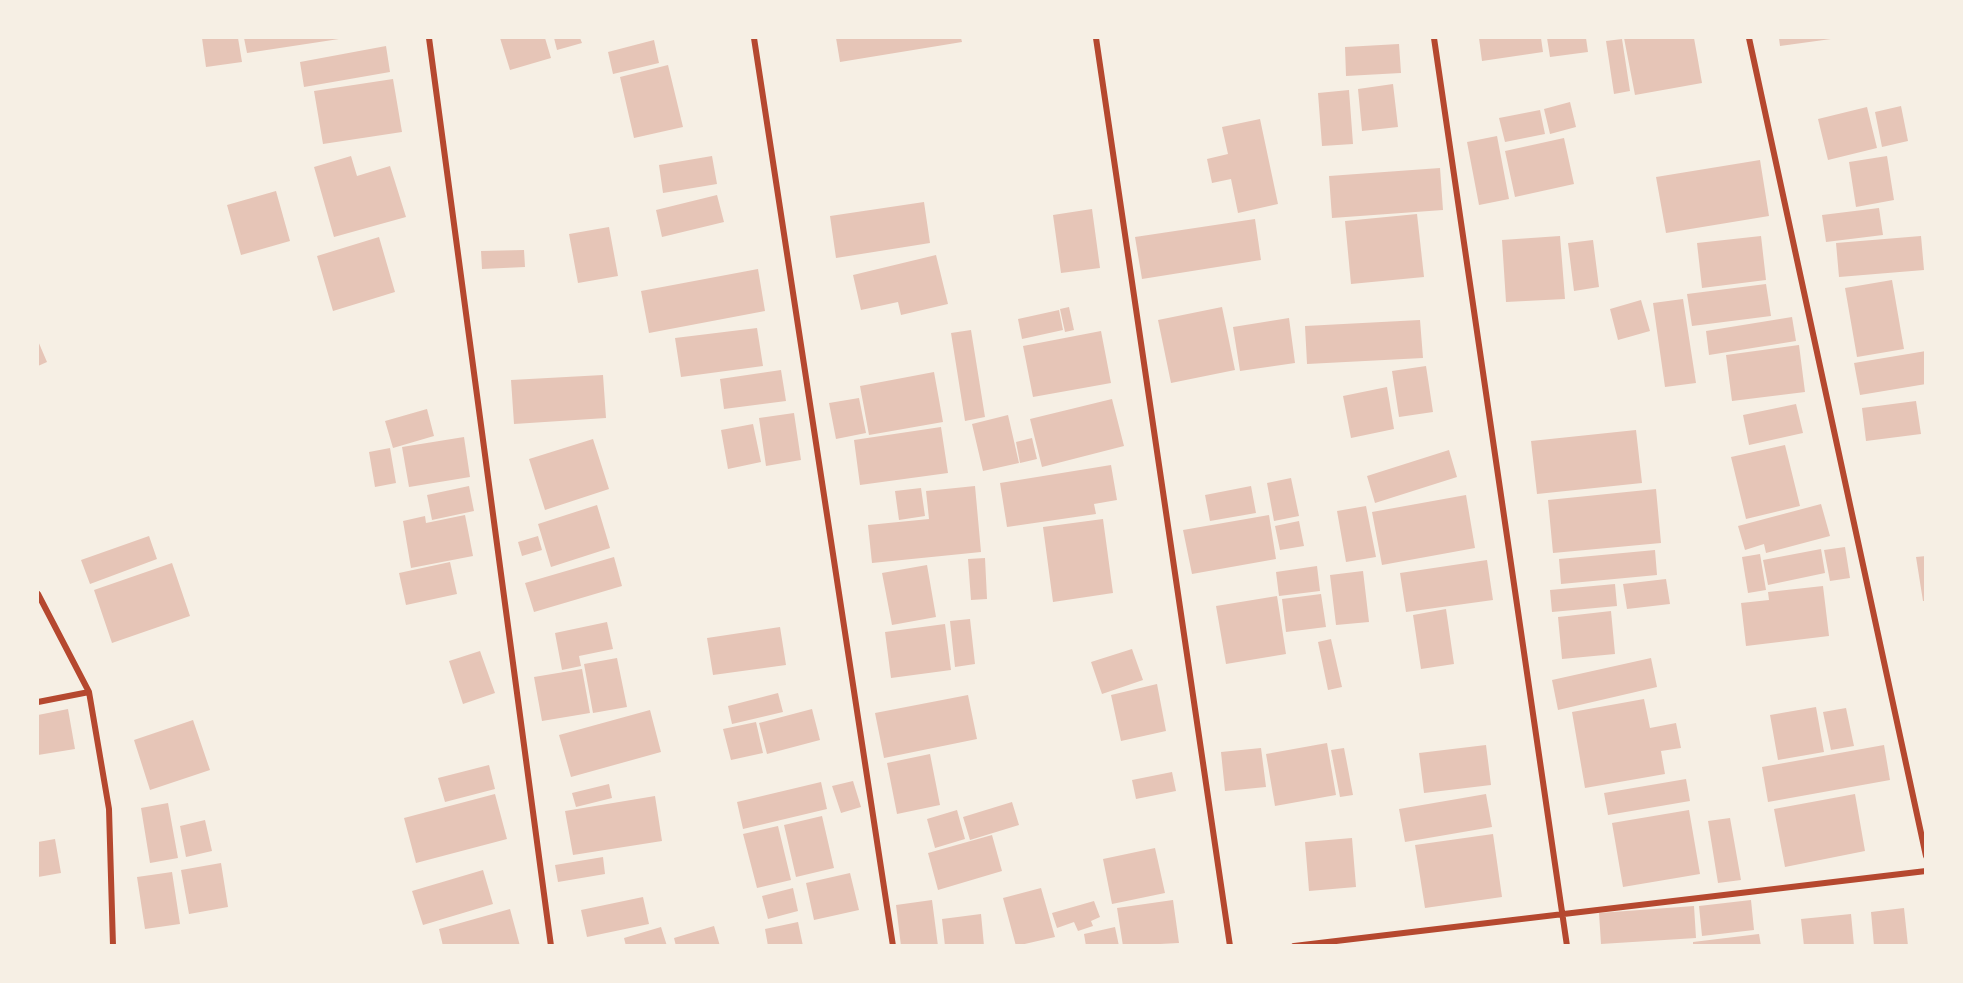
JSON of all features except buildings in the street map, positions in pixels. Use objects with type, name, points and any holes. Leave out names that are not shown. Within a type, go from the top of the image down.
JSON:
[{"type":"street","points":[[429,38],[551,945]]},
{"type":"street","points":[[754,38],[893,945]]},
{"type":"street","points":[[1096,38],[1230,945]]},
{"type":"street","points":[[1434,38],[1567,945]]},
{"type":"street","points":[[1749,38],[1926,856]]},
{"type":"street","points":[[38,594],[89,692],[108,809],[113,945]]},
{"type":"street","points":[[38,702],[89,692]]},
{"type":"street","points":[[1294,945],[1926,871]]}]
